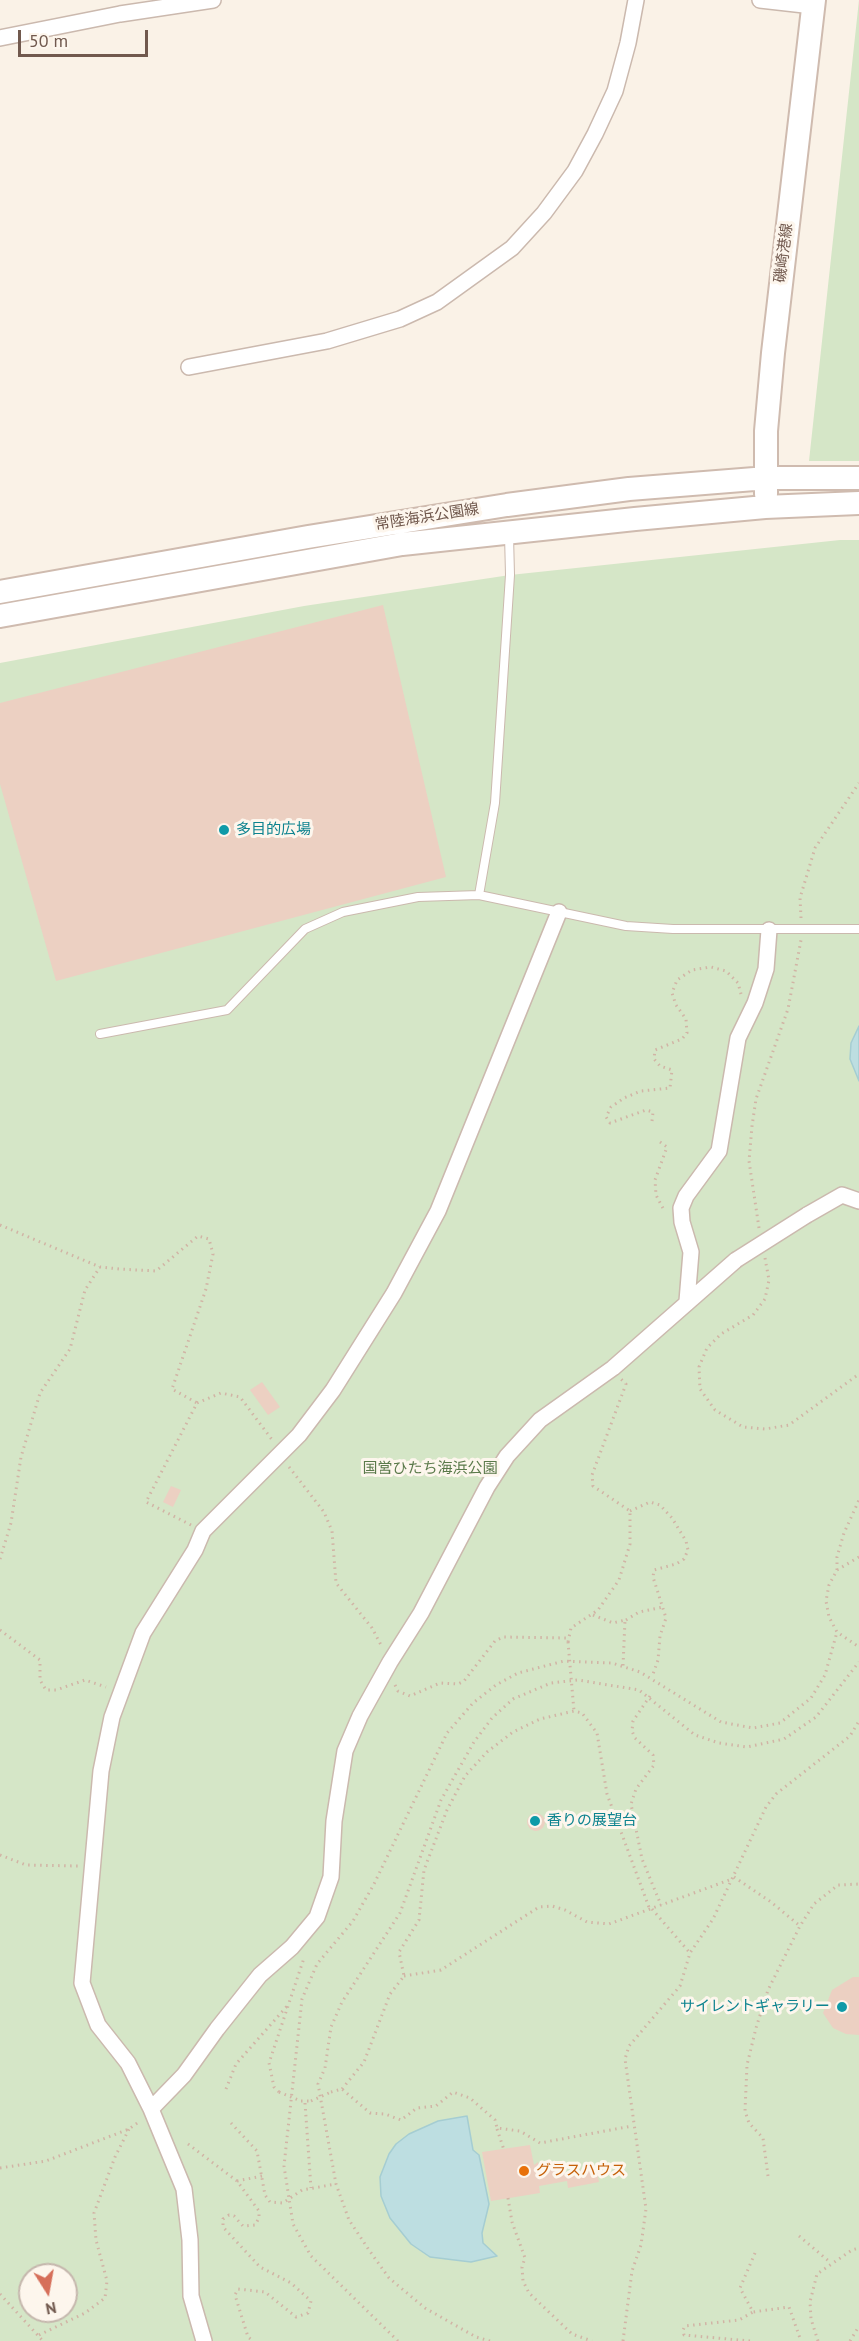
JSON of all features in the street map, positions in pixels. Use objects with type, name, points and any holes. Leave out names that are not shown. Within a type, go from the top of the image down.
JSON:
[{"type":"main road","name":"磯崎港線","points":[[765,507],[766,431],[772,353],[813,3]]},
{"type":"main road","name":"常陸海浜公園線","points":[[0,592],[296,539],[507,505],[629,489],[767,478],[859,478]]},
{"type":"main road","name":"常陸海浜公園線","points":[[0,616],[312,558],[402,544],[765,507],[859,503]]},
{"type":"street","points":[[0,38],[120,14],[213,0]]},
{"type":"street","points":[[189,367],[327,341],[400,319],[437,302],[512,248],[544,213],[575,171],[595,134],[615,91],[628,43],[636,0]]},
{"type":"street","points":[[760,0],[813,3]]},
{"type":"street","points":[[204,2341],[191,2296],[190,2240],[184,2189],[151,2109],[128,2062],[98,2025],[82,1983],[100,1783],[112,1717],[143,1633],[195,1550],[203,1531],[299,1434],[333,1390],[394,1293],[438,1211],[559,912]]},
{"type":"street","points":[[687,1301],[691,1252],[682,1222],[681,1208],[686,1196],[719,1151],[724,1136],[732,1065],[738,1038],[755,1003],[766,969],[768,930]]},
{"type":"street","points":[[151,2109],[184,2075],[260,1975],[308,1930],[317,1917],[331,1877],[334,1821],[345,1751],[360,1716],[421,1613],[487,1487],[507,1456],[540,1420],[613,1368],[736,1260],[842,1195],[859,1201]]},
{"type":"lane","points":[[479,895],[495,803],[510,575],[509,532]]},
{"type":"lane","points":[[100,1034],[227,1010],[305,929],[343,912],[418,897],[479,895],[626,927],[859,929]]},
{"type":"path","points":[[761,1239],[752,1195],[749,1161],[756,1099],[788,1010],[801,948],[800,898],[814,848],[859,783]]},
{"type":"path","points":[[652,1121],[653,1112],[646,1110],[609,1123],[606,1117],[611,1107],[624,1098],[641,1091],[670,1088],[672,1070],[660,1066],[654,1059],[655,1050],[682,1039],[687,1033],[686,1019],[676,1005],[672,993],[678,981],[692,970],[711,967],[726,971],[738,983],[747,1016]]},
{"type":"path","points":[[660,1142],[667,1147],[655,1180],[656,1195],[662,1210],[682,1222]]},
{"type":"path","points":[[0,1225],[100,1267],[156,1271],[198,1236],[209,1239],[213,1254],[206,1289],[172,1389],[197,1403]]},
{"type":"path","points":[[763,1250],[769,1280],[765,1299],[753,1315],[721,1334],[707,1348],[699,1367],[700,1389],[715,1410],[743,1427],[765,1429],[789,1425],[859,1374]]},
{"type":"path","points":[[0,1559],[11,1523],[21,1457],[40,1393],[70,1349],[85,1290],[100,1267]]},
{"type":"path","points":[[613,1368],[626,1384],[592,1474],[593,1486],[630,1511]]},
{"type":"path","points":[[195,1527],[146,1502],[197,1403],[220,1392],[240,1396],[275,1445]]},
{"type":"path","points":[[285,1461],[324,1512],[332,1531],[336,1583],[372,1628],[390,1662]]},
{"type":"path","points":[[859,1500],[844,1533],[837,1557],[837,1570],[829,1585],[826,1601],[829,1617],[837,1632],[859,1647]]},
{"type":"path","points":[[630,1511],[650,1502],[660,1505],[672,1518],[686,1541],[688,1550],[684,1559],[676,1564],[654,1570],[653,1577],[663,1606],[665,1624],[660,1636],[658,1660],[652,1677]]},
{"type":"path","points":[[574,1711],[568,1640],[571,1628],[593,1615],[619,1580],[630,1544],[630,1511]]},
{"type":"path","points":[[837,1570],[859,1557]]},
{"type":"path","points":[[593,1615],[613,1623],[626,1620],[639,1612],[663,1606]]},
{"type":"path","points":[[623,1666],[626,1620]]},
{"type":"path","points":[[0,1630],[40,1660],[40,1680],[46,1690],[56,1690],[85,1680],[106,1687]]},
{"type":"path","points":[[398,2341],[311,2256],[293,2224],[284,2166],[302,1999],[317,1964],[353,1921],[374,1884],[447,1733],[472,1703],[496,1685],[518,1673],[564,1661],[612,1663],[652,1677],[720,1722],[753,1728],[780,1723],[811,1698],[825,1675],[837,1632]]},
{"type":"path","points":[[393,1679],[398,1691],[410,1696],[434,1684],[458,1684],[464,1681],[495,1641],[503,1636],[568,1640]]},
{"type":"path","points":[[490,2341],[476,2337],[425,2308],[389,2278],[350,2220],[336,2184],[318,2084],[325,2068],[331,2027],[355,1979],[400,1912],[441,1800],[474,1742],[492,1718],[513,1699],[550,1683],[594,1681],[639,1690],[650,1696],[695,1735],[719,1743],[747,1747],[784,1739],[816,1717],[859,1662]]},
{"type":"path","points":[[650,1696],[633,1721],[632,1731],[635,1738],[652,1755],[654,1765],[636,1789],[630,1804],[642,1859],[661,1905]]},
{"type":"path","points":[[404,1976],[399,1952],[419,1920],[424,1870],[447,1810],[465,1776],[487,1752],[513,1732],[540,1719],[574,1711],[582,1713],[597,1733],[607,1794],[651,1909],[690,1953]]},
{"type":"path","points":[[623,2341],[632,2271],[641,2245],[646,2209],[632,2126],[625,2059],[628,2046],[680,1986],[690,1953],[713,1919],[766,1807],[776,1794],[850,1736],[859,1721]]},
{"type":"path","points":[[0,1855],[26,1865],[83,1866]]},
{"type":"path","points":[[308,1930],[309,1940],[269,2063],[274,2087],[279,2092],[303,2102],[342,2089],[364,2062],[390,1994],[404,1976],[441,1970],[539,1907],[552,1906],[598,1925],[609,1924],[733,1878]]},
{"type":"path","points":[[733,1878],[771,1902],[800,1926]]},
{"type":"path","points":[[768,2176],[764,2138],[749,2123],[745,2110],[744,2089],[756,2028],[768,1990],[800,1926],[814,1904],[838,1885],[859,1884]]},
{"type":"path","points":[[226,2089],[236,2064],[290,2003]]},
{"type":"path","points":[[342,2089],[370,2113],[386,2114],[401,2120],[417,2108],[436,2106],[453,2092],[470,2098],[495,2120],[504,2150]]},
{"type":"path","points":[[303,2102],[311,2188]]},
{"type":"path","points":[[39,2335],[85,2313],[105,2298],[107,2281],[96,2240],[94,2213],[115,2157],[129,2129],[151,2109]]},
{"type":"path","points":[[231,2123],[257,2151],[265,2195],[270,2202],[279,2204],[311,2188],[336,2184]]},
{"type":"path","points":[[497,2128],[520,2132],[540,2143],[632,2126]]},
{"type":"path","points":[[0,2168],[46,2161],[129,2129]]},
{"type":"path","points":[[188,2144],[237,2181],[260,2211],[255,2224],[247,2227],[229,2215],[223,2219],[223,2227],[260,2267],[291,2283],[309,2297],[312,2306],[304,2316],[296,2317],[265,2292],[238,2289],[235,2295],[248,2337],[253,2341]]},
{"type":"path","points":[[237,2181],[262,2176]]},
{"type":"path","points":[[508,2198],[512,2222],[525,2258],[522,2267],[523,2281],[529,2293],[573,2334],[592,2341]]},
{"type":"path","points":[[799,2236],[831,2263]]},
{"type":"path","points":[[818,2341],[811,2319],[810,2302],[818,2274],[831,2263],[859,2248]]},
{"type":"path","points":[[753,2312],[740,2288],[755,2253]]},
{"type":"path","points":[[0,2294],[43,2341]]},
{"type":"path","points":[[750,2341],[684,2335],[682,2330],[685,2326],[739,2320],[753,2312],[789,2307],[801,2341]]},
{"type":"path","points":[[849,2341],[859,2326]]},
{"type":"green space","points":[[859,0],[859,461],[809,461]]},
{"type":"green space","name":"国営ひたち海浜公園","points":[[840,540],[859,540],[859,2341],[0,2341],[0,663],[304,606],[510,575]]},
{"type":"water","points":[[859,1026],[859,1081],[850,1059],[851,1043]]},
{"type":"water","points":[[467,2116],[473,2150],[479,2155],[489,2204],[482,2233],[483,2243],[497,2256],[471,2262],[430,2257],[411,2244],[390,2218],[381,2196],[380,2177],[389,2154],[396,2144],[409,2134],[438,2121]]},
{"type":"building","name":"多目的広場","points":[[383,605],[446,877],[56,981],[0,784],[0,703]]},
{"type":"building","points":[[262,1382],[280,1407],[268,1415],[250,1390]]},
{"type":"building","points":[[171,1486],[181,1490],[173,1507],[163,1502]]},
{"type":"building","name":"香りの展望台","points":[[536,1813],[542,1816],[545,1822],[542,1828],[536,1831],[530,1828],[527,1822],[530,1816]]},
{"type":"building","name":"サイレントギャラリー","points":[[853,1977],[859,1977],[859,2035],[846,2034],[833,2028],[823,2013],[832,1990]]},
{"type":"building","name":"グラスハウス","points":[[530,2145],[534,2165],[538,2162],[539,2168],[561,2164],[563,2173],[596,2168],[599,2182],[568,2188],[567,2181],[539,2186],[540,2193],[491,2201],[482,2152]]},
{"type":"place","name":"多目的広場","points":[[224,830]]},
{"type":"place","name":"香りの展望台","points":[[535,1821]]},
{"type":"place","name":"サイレントギャラリー","points":[[842,2007]]},
{"type":"place","name":"グラスハウス","points":[[524,2171]]}]
